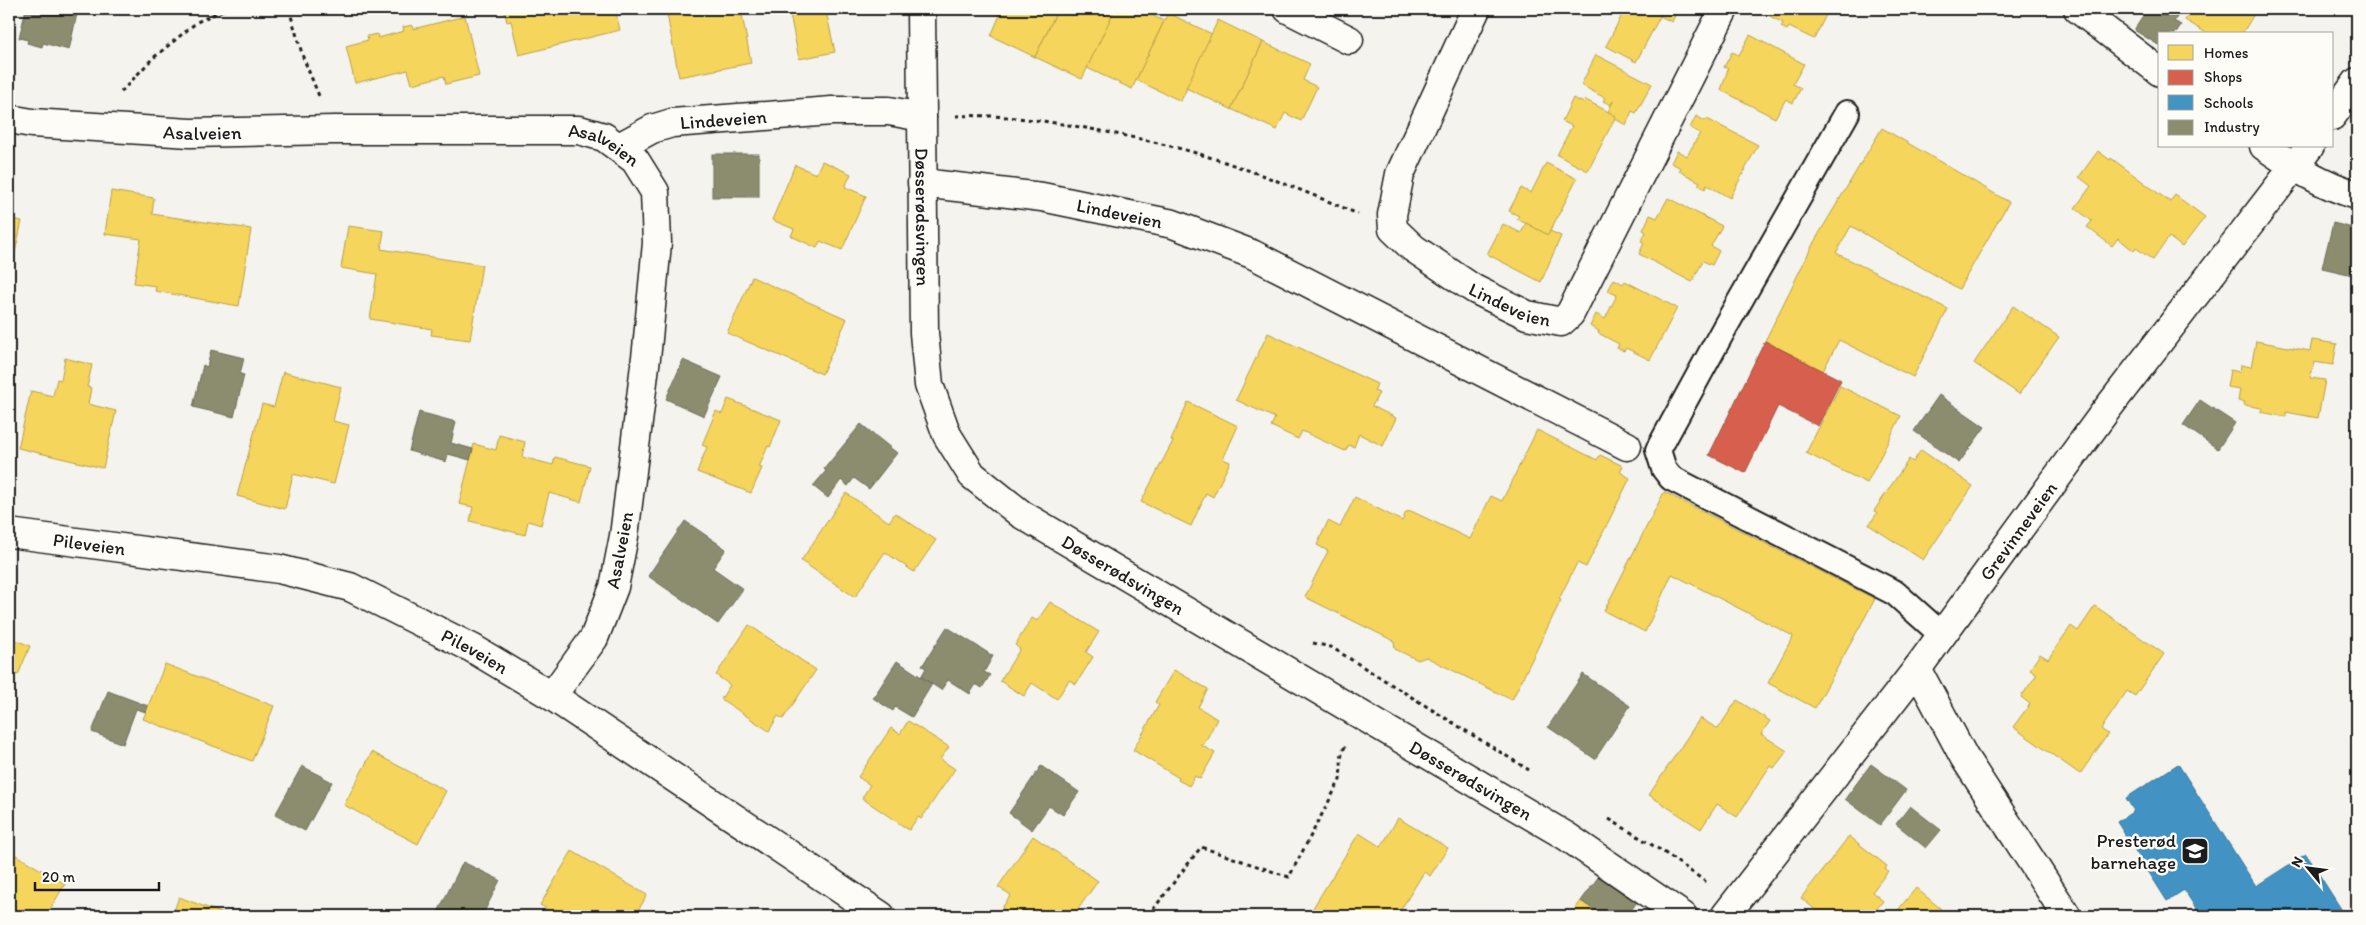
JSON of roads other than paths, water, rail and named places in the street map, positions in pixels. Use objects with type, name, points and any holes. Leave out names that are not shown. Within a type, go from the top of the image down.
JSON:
[{"type":"street","name":"Døsserødsvingen","points":[[921,9],[924,333],[929,385],[947,435],[972,475],[1021,514],[1566,836],[1683,916]]},
{"type":"street","points":[[1288,9],[1349,40]]},
{"type":"street","name":"Lindeveien","points":[[1476,9],[1400,174],[1392,216],[1393,229],[1413,248],[1474,289],[1527,315],[1561,322],[1570,314],[1724,9]]},
{"type":"street","points":[[2078,9],[2158,70]]},
{"type":"street","points":[[2334,113],[2357,82]]},
{"type":"street","name":"Lindeveien","points":[[619,147],[652,129],[672,123],[832,111],[889,111],[922,117]]},
{"type":"street","name":"Asalveien","points":[[9,119],[32,123],[190,134],[334,130],[579,130],[604,138],[635,160],[654,192],[657,243],[648,349],[624,536],[614,587],[594,638],[552,696]]},
{"type":"street","points":[[2271,148],[2302,157],[2334,188],[2357,195]]},
{"type":"street","name":"Grevinneveien","points":[[1725,916],[1917,669],[2104,413],[2302,157]]},
{"type":"street","name":"Lindeveien","points":[[922,183],[1042,197],[1173,224],[1252,254],[1627,446]]},
{"type":"street","name":"Pileveien","points":[[9,533],[279,568],[350,588],[472,648],[552,696],[881,916]]},
{"type":"street","points":[[1917,669],[1964,757],[2067,916]]},
{"type":"lane","points":[[1847,113],[1724,327],[1658,450],[1664,469],[1671,478],[1895,593],[1942,634]]},
{"type":"place","name":"Presterød barnehage","points":[[2195,851]]}]
